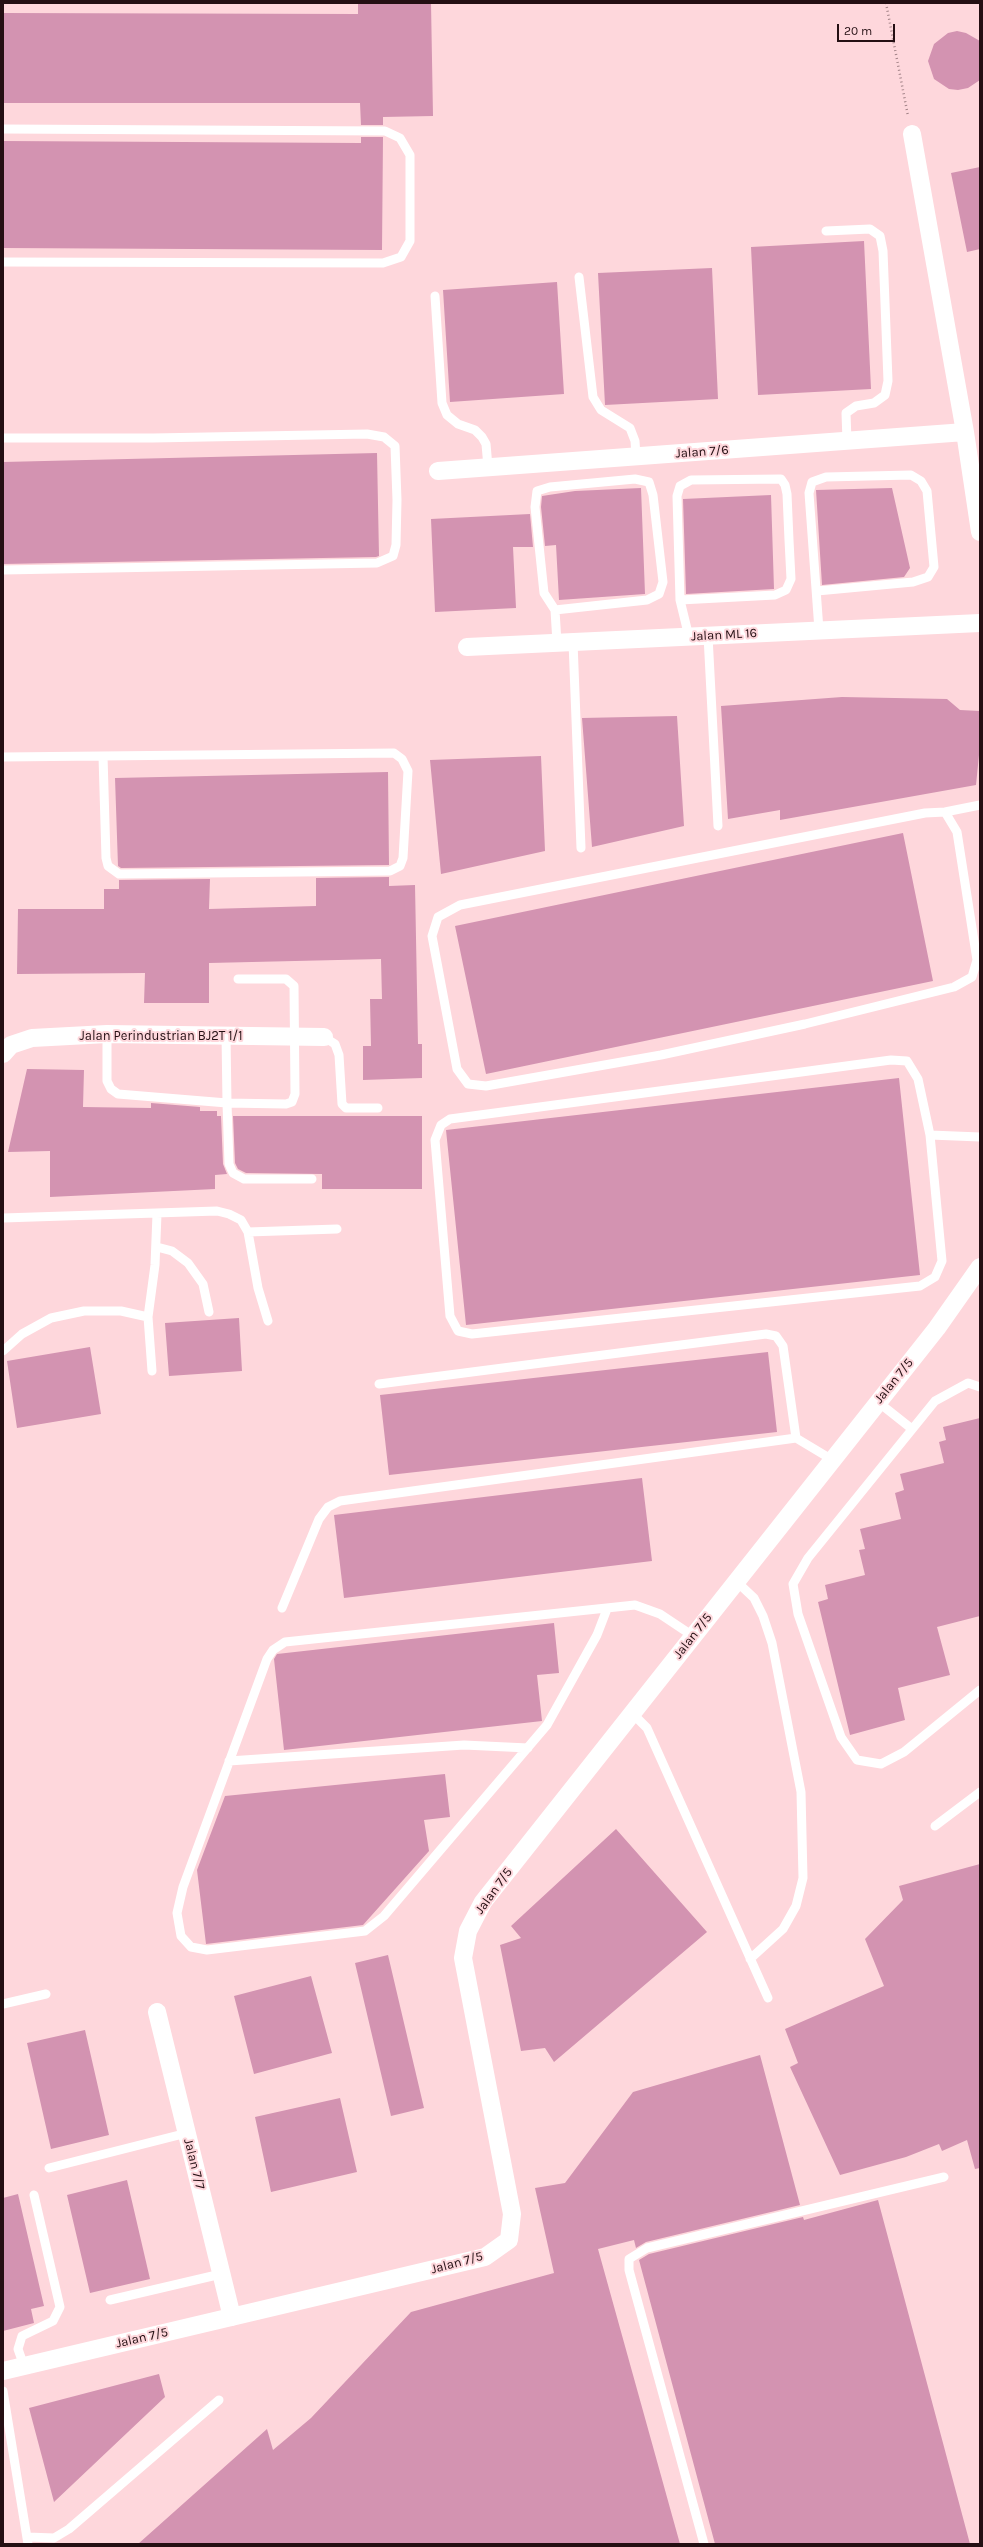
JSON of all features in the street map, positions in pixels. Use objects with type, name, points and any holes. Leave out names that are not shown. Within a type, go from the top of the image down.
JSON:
[{"type":"street","points":[[912,134],[965,432],[980,532]]},
{"type":"street","name":"Jalan 7/6","points":[[438,471],[965,432]]},
{"type":"street","name":"Jalan ML 16","points":[[467,647],[980,623]]},
{"type":"street","name":"Jalan Perindustrian BJ2T 1/1","points":[[3,1054],[11,1045],[32,1038],[107,1034],[324,1037]]},
{"type":"street","name":"Jalan 7/5","points":[[3,2371],[485,2257],[509,2240],[512,2214],[463,1958],[468,1931],[483,1902],[831,1459],[937,1328],[980,1268]]},
{"type":"street","name":"Jalan 7/7","points":[[157,2012],[232,2317]]},
{"type":"lane","points":[[3,130],[386,131],[400,138],[410,155],[410,241],[401,257],[383,263],[3,262]]},
{"type":"lane","points":[[826,230],[870,229],[880,236],[883,251],[888,381],[885,395],[874,403],[856,406],[846,413],[847,441]]},
{"type":"lane","points":[[579,277],[593,397],[601,410],[630,428],[635,440],[636,456]]},
{"type":"lane","points":[[435,296],[442,403],[447,415],[458,424],[475,430],[482,437],[486,444],[488,467]]},
{"type":"lane","points":[[3,438],[153,438],[367,434],[384,436],[395,446],[396,544],[393,556],[377,563],[3,570]]},
{"type":"lane","points":[[817,591],[913,582],[928,577],[934,567],[927,491],[921,481],[911,475],[826,477],[812,482],[809,493],[819,630]]},
{"type":"lane","points":[[555,610],[647,600],[659,594],[663,582],[653,495],[649,482],[635,479],[550,487],[537,491],[535,507],[544,593],[555,610],[565,642],[581,848]]},
{"type":"lane","points":[[680,600],[776,595],[786,590],[791,579],[787,494],[785,485],[781,479],[691,480],[680,486],[677,496],[680,600],[690,637]]},
{"type":"lane","points":[[708,636],[718,826]]},
{"type":"lane","points":[[3,757],[394,753],[402,759],[408,771],[403,858],[400,866],[390,871],[118,874],[108,866],[106,858],[103,756]]},
{"type":"lane","points":[[945,812],[957,832],[977,960],[972,977],[954,987],[805,1024],[661,1054],[486,1086],[468,1084],[458,1069],[432,936],[438,917],[454,908],[925,813],[945,812],[980,805]]},
{"type":"lane","points":[[107,1034],[107,1081],[110,1089],[118,1094],[227,1103],[286,1104],[292,1102],[295,1094],[296,1037],[294,986],[286,979],[238,979]]},
{"type":"lane","points":[[226,1035],[229,1164],[233,1172],[244,1179],[312,1179]]},
{"type":"lane","points":[[324,1037],[335,1044],[339,1054],[342,1104],[346,1108],[378,1108]]},
{"type":"lane","points":[[890,1060],[907,1061],[918,1079],[930,1135],[942,1261],[935,1277],[920,1286],[472,1334],[458,1331],[450,1316],[436,1140],[441,1125],[450,1119],[890,1060]]},
{"type":"lane","points":[[930,1135],[980,1137]]},
{"type":"lane","points":[[3,1218],[217,1211],[229,1214],[241,1220],[248,1232],[258,1288],[268,1321]]},
{"type":"lane","points":[[152,1371],[148,1317],[157,1247],[157,1214]]},
{"type":"lane","points":[[248,1232],[337,1229]]},
{"type":"lane","points":[[157,1247],[172,1250],[188,1263],[202,1284],[209,1312]]},
{"type":"lane","points":[[3,1351],[22,1334],[51,1318],[84,1311],[121,1311],[148,1317]]},
{"type":"lane","points":[[379,1384],[766,1334],[776,1336],[783,1346],[796,1438]]},
{"type":"lane","points":[[980,1387],[968,1383],[935,1401],[808,1558],[793,1584],[798,1614],[841,1737],[857,1760],[881,1764],[904,1752],[980,1690]]},
{"type":"lane","points":[[878,1402],[912,1429]]},
{"type":"lane","points":[[282,1608],[319,1519],[328,1508],[340,1501],[796,1438],[831,1459]]},
{"type":"lane","points":[[736,1581],[754,1598],[763,1616],[772,1643],[800,1792],[803,1878],[796,1906],[782,1929],[750,1959]]},
{"type":"lane","points":[[607,1609],[597,1635],[547,1725],[384,1916],[365,1931],[207,1950],[191,1947],[181,1936],[177,1913],[183,1887],[267,1659],[273,1650],[285,1642],[635,1605],[660,1614],[693,1636]]},
{"type":"lane","points":[[632,1714],[647,1728],[768,1998]]},
{"type":"lane","points":[[229,1761],[464,1745],[528,1748]]},
{"type":"lane","points":[[935,1826],[980,1792]]},
{"type":"lane","points":[[3,2004],[46,1994]]},
{"type":"lane","points":[[49,2168],[187,2133]]},
{"type":"lane","points":[[704,2544],[629,2270],[629,2259],[647,2248],[944,2177]]},
{"type":"lane","points":[[24,2366],[18,2349],[22,2336],[52,2321],[60,2307],[34,2195]]},
{"type":"lane","points":[[110,2300],[221,2274]]},
{"type":"lane","points":[[3,2391],[28,2541],[54,2538],[69,2529],[219,2400]]},
{"type":"path","points":[[886,3],[912,134]]},
{"type":"building","points":[[358,3],[431,3],[433,116],[383,117],[383,125],[361,125],[360,103],[3,103],[3,13],[358,14]]},
{"type":"building","points":[[957,31],[966,33],[980,41],[980,80],[968,88],[958,90],[949,89],[934,79],[928,61],[934,44],[948,33]]},
{"type":"building","points":[[361,137],[383,137],[382,250],[3,248],[3,141],[361,143]]},
{"type":"building","points":[[980,167],[980,249],[967,252],[951,173]]},
{"type":"building","points":[[864,241],[871,389],[758,395],[751,247]]},
{"type":"building","points":[[712,268],[718,399],[605,405],[598,273]]},
{"type":"building","points":[[557,282],[564,394],[450,402],[443,290]]},
{"type":"building","points":[[377,453],[379,556],[376,557],[3,564],[3,462]]},
{"type":"building","points":[[641,488],[645,594],[559,600],[556,545],[545,546],[541,507],[542,496],[575,491]]},
{"type":"building","points":[[892,488],[910,568],[904,577],[822,585],[816,490]]},
{"type":"building","points":[[771,495],[774,589],[686,594],[683,499]]},
{"type":"building","points":[[530,514],[533,547],[513,547],[516,608],[435,612],[431,519]]},
{"type":"building","points":[[842,697],[947,699],[960,710],[980,711],[980,745],[976,785],[780,820],[780,810],[728,819],[721,706]]},
{"type":"building","points":[[677,716],[684,826],[592,847],[582,718]]},
{"type":"building","points":[[541,756],[545,851],[441,874],[430,760]]},
{"type":"building","points":[[388,772],[389,865],[121,868],[118,866],[115,778]]},
{"type":"building","points":[[903,833],[933,981],[486,1074],[455,926]]},
{"type":"building","points":[[389,877],[389,886],[415,885],[418,1044],[422,1044],[422,1078],[363,1080],[363,1046],[371,1046],[370,999],[382,999],[381,959],[209,963],[209,1003],[144,1003],[145,973],[17,974],[18,909],[104,909],[104,889],[119,889],[119,880],[210,879],[209,909],[316,906],[316,878]]},
{"type":"building","points":[[27,1069],[84,1070],[83,1107],[151,1108],[151,1103],[200,1107],[200,1111],[217,1111],[217,1116],[221,1116],[223,1164],[227,1174],[215,1175],[215,1189],[50,1197],[50,1151],[8,1152]]},
{"type":"building","points":[[899,1078],[920,1275],[466,1325],[446,1130]]},
{"type":"building","points":[[233,1116],[422,1116],[422,1189],[322,1189],[322,1174],[246,1173],[238,1169],[235,1163]]},
{"type":"building","points":[[239,1318],[242,1371],[169,1376],[165,1323]]},
{"type":"building","points":[[90,1347],[101,1414],[17,1428],[7,1361]]},
{"type":"building","points":[[768,1352],[777,1432],[389,1475],[380,1395]]},
{"type":"building","points":[[980,1418],[980,1616],[937,1627],[950,1675],[898,1688],[905,1720],[850,1735],[818,1602],[828,1599],[825,1585],[865,1575],[859,1550],[865,1549],[860,1529],[901,1519],[895,1493],[904,1490],[900,1474],[944,1463],[939,1442],[946,1440],[943,1427]]},
{"type":"building","points":[[642,1478],[652,1561],[344,1598],[334,1515]]},
{"type":"building","points":[[554,1623],[559,1673],[537,1675],[542,1721],[284,1750],[274,1659],[277,1654]]},
{"type":"building","points":[[445,1774],[450,1817],[424,1820],[429,1851],[363,1925],[206,1944],[197,1870],[225,1796]]},
{"type":"building","points":[[616,1829],[707,1932],[554,2062],[545,2048],[521,2051],[500,1945],[521,1938],[511,1926]]},
{"type":"building","points":[[980,1864],[980,2168],[975,2169],[967,2140],[942,2151],[939,2144],[906,2157],[840,2175],[790,2067],[798,2063],[785,2029],[884,1986],[865,1939],[903,1900],[899,1886]]},
{"type":"building","points":[[388,1955],[424,2108],[391,2116],[355,1963]]},
{"type":"building","points":[[311,1976],[332,2053],[254,2074],[234,1996]]},
{"type":"building","points":[[85,2030],[109,2135],[51,2149],[27,2043]]},
{"type":"building","points":[[760,2055],[800,2205],[646,2242],[636,2248],[634,2240],[598,2249],[680,2544],[138,2544],[267,2429],[273,2450],[311,2418],[411,2312],[554,2273],[535,2188],[565,2183],[633,2092]]},
{"type":"building","points":[[340,2098],[357,2172],[271,2192],[255,2117]]},
{"type":"building","points":[[127,2180],[150,2279],[90,2293],[67,2195]]},
{"type":"building","points":[[18,2194],[44,2306],[31,2309],[34,2323],[3,2331],[3,2198]]},
{"type":"building","points":[[878,2200],[970,2544],[715,2544],[639,2260],[649,2254],[803,2217],[804,2220]]},
{"type":"building","points":[[159,2374],[165,2397],[54,2502],[29,2408]]}]
